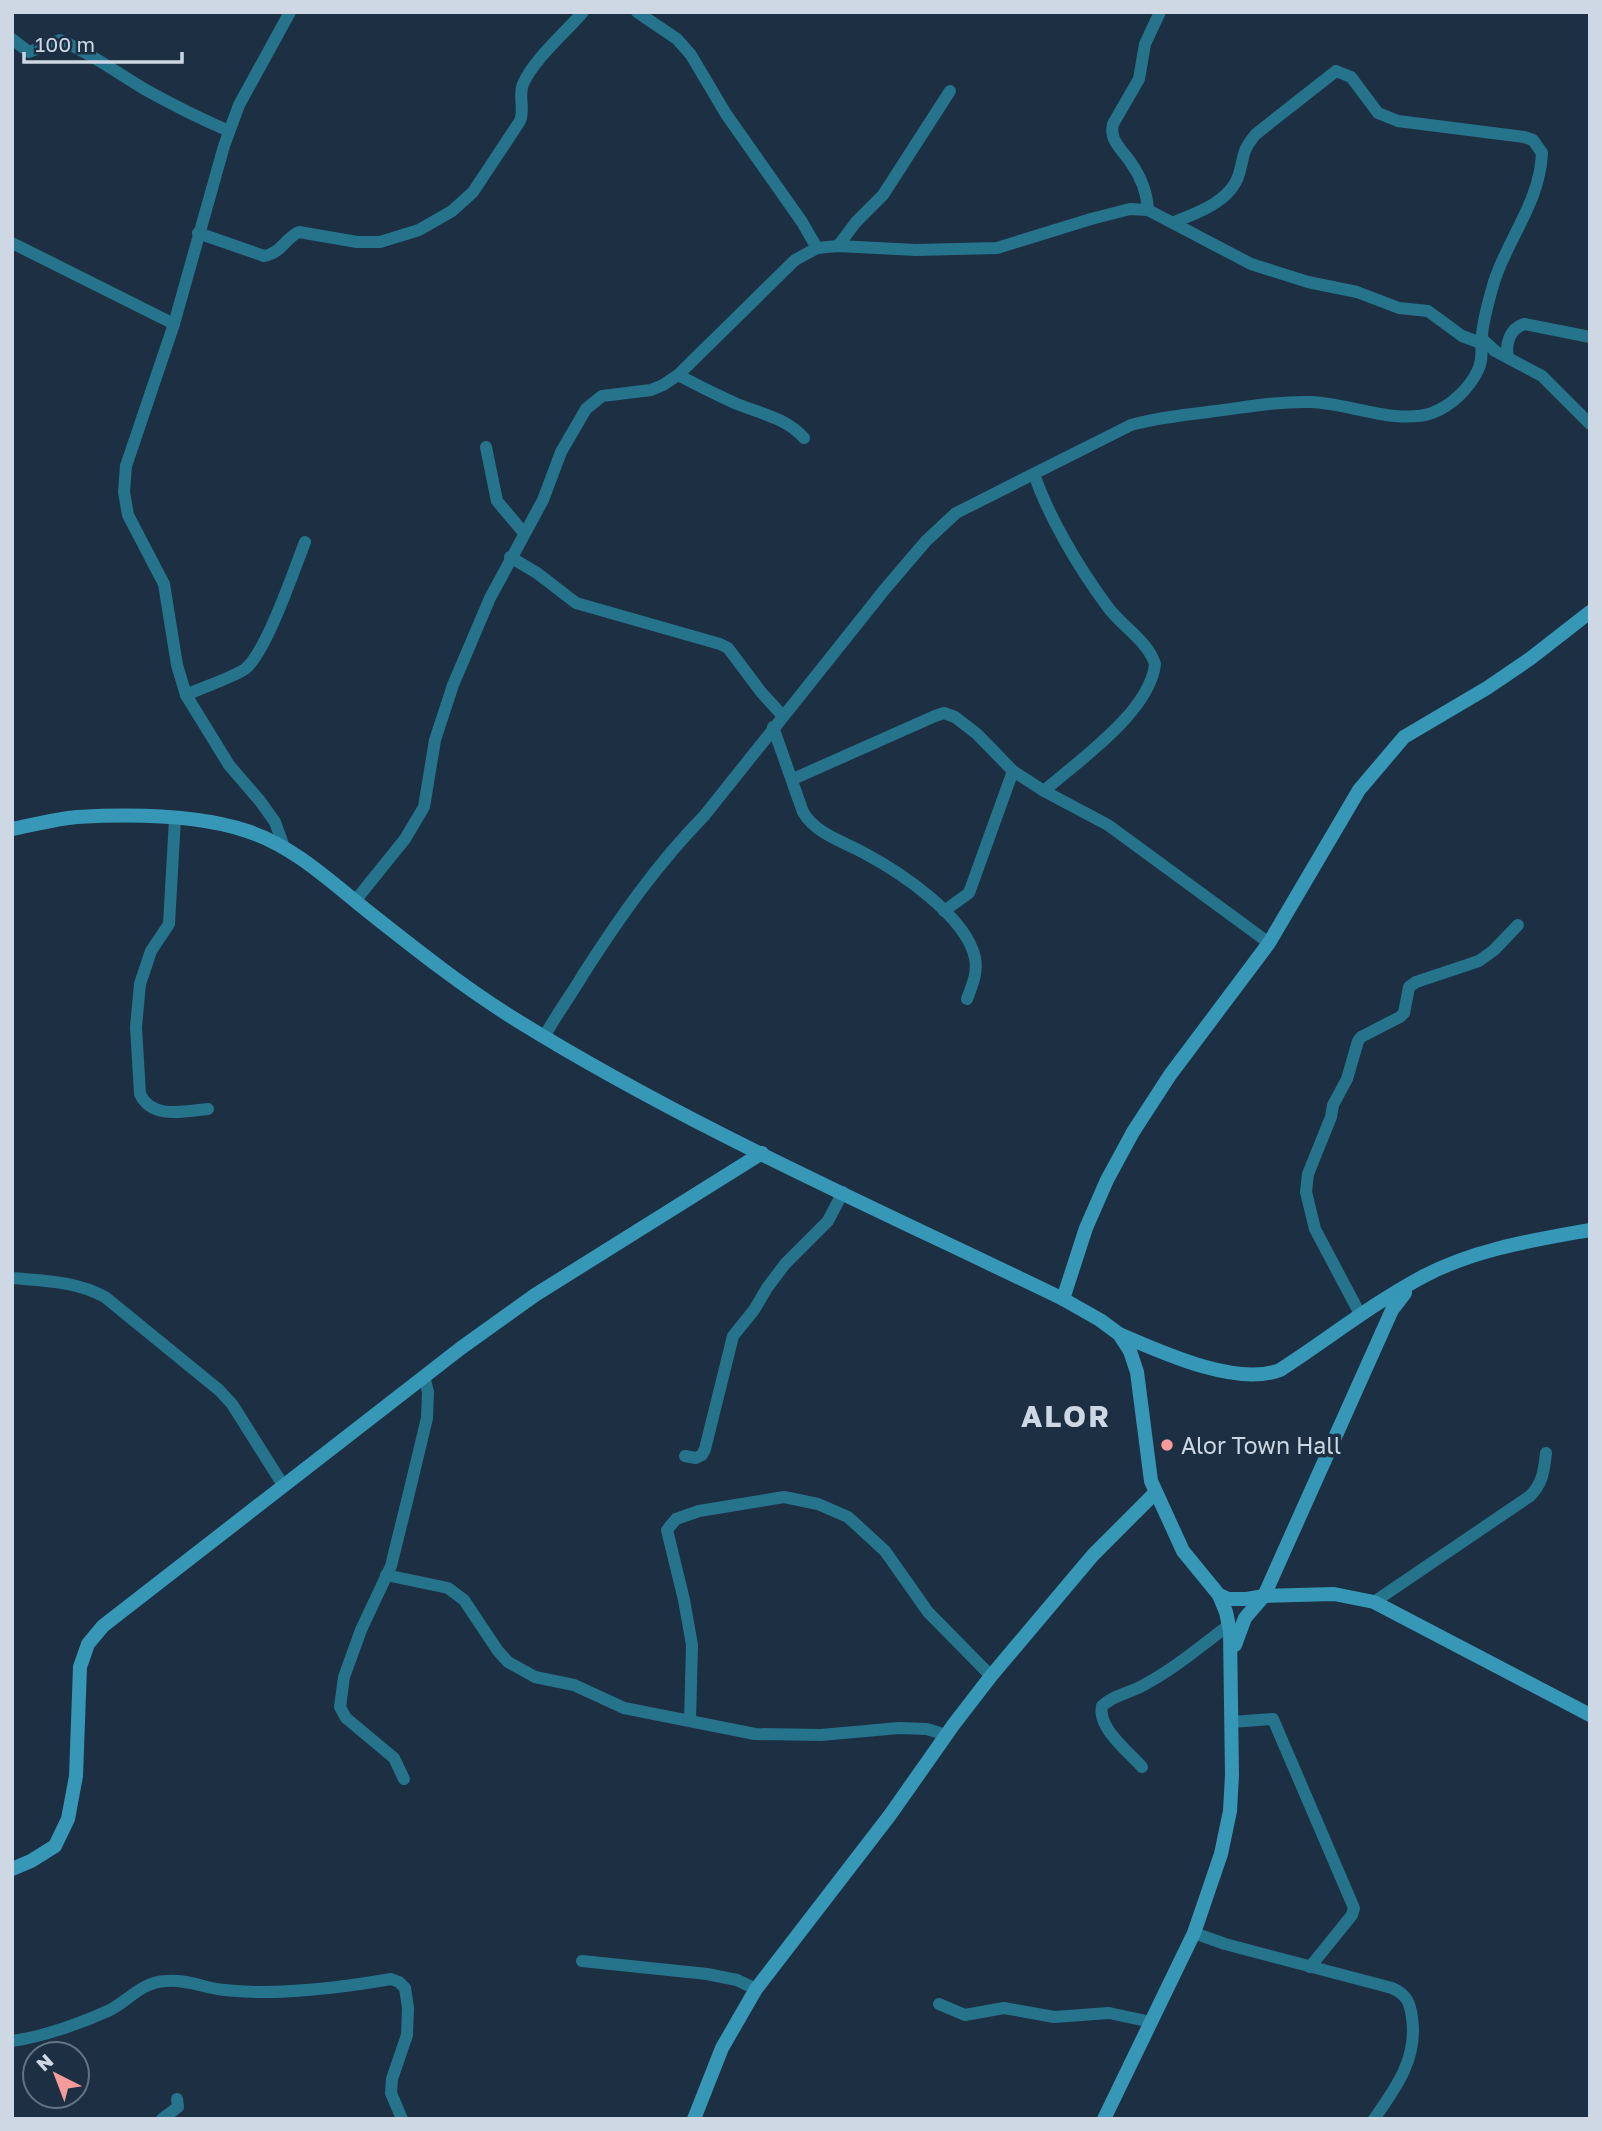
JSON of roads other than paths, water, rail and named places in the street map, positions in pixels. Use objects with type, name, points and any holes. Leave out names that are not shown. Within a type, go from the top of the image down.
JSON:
[{"type":"main road","points":[[1063,1298],[1086,1227],[1133,1132],[1170,1075],[1269,943],[1360,790],[1404,737],[1498,681],[1590,612]]},
{"type":"main road","points":[[12,828],[74,817],[144,816],[206,822],[247,831],[284,847],[443,971],[600,1070],[762,1153],[1063,1298],[1119,1335],[1130,1351],[1137,1371],[1150,1481],[1183,1551],[1219,1595],[1226,1612],[1231,1657],[1233,1775],[1230,1811],[1221,1854],[1194,1933],[1104,2119]]},
{"type":"main road","points":[[12,1869],[32,1861],[55,1846],[68,1819],[76,1776],[80,1667],[88,1644],[103,1626],[424,1376],[535,1295],[762,1153]]},
{"type":"main road","points":[[1119,1335],[1200,1366],[1266,1375],[1280,1370],[1360,1314],[1376,1307],[1425,1275],[1520,1242],[1590,1230]]},
{"type":"main road","points":[[1231,1657],[1245,1618],[1264,1596],[1387,1322],[1412,1283]]},
{"type":"main road","points":[[1376,1307],[1386,1310],[1387,1322]]},
{"type":"main road","points":[[694,2119],[722,2048],[756,1989],[890,1815],[991,1676],[1093,1555],[1155,1493]]},
{"type":"main road","points":[[1219,1595],[1228,1599],[1247,1599],[1334,1594],[1374,1602],[1590,1715]]},
{"type":"street","points":[[284,847],[275,822],[260,800],[229,765],[186,695],[177,665],[164,584],[128,515],[124,492],[126,466],[174,324],[229,131],[239,105],[290,12]]},
{"type":"street","points":[[198,233],[264,256],[272,255],[283,247],[292,235],[299,232],[357,242],[380,242],[419,230],[452,211],[473,192],[520,121],[523,114],[523,84],[535,66],[583,12]]},
{"type":"street","points":[[636,12],[677,39],[691,55],[726,114],[802,222],[817,248]]},
{"type":"street","points":[[1148,210],[1143,185],[1132,164],[1115,143],[1112,131],[1113,124],[1139,79],[1145,44],[1160,12]]},
{"type":"street","points":[[12,39],[29,52],[60,40],[72,45],[98,58],[145,89],[229,131]]},
{"type":"street","points":[[1174,222],[1211,205],[1228,192],[1240,172],[1242,153],[1247,144],[1336,71],[1351,76],[1378,113],[1384,117],[1524,137],[1533,141],[1542,153],[1539,177],[1527,213],[1494,281],[1481,341],[1482,358],[1478,372]]},
{"type":"street","points":[[838,246],[856,222],[883,195],[950,91]]},
{"type":"street","points":[[355,901],[405,839],[424,807],[435,740],[453,685],[490,598],[543,500],[561,452],[586,409],[594,400],[614,393],[651,390],[678,375],[794,260],[817,248],[997,248],[1130,209],[1148,210],[1227,252],[1277,273],[1357,292],[1399,308],[1428,311],[1462,336],[1481,341],[1542,376],[1590,424]]},
{"type":"street","points":[[12,243],[174,324]]},
{"type":"street","points":[[1505,356],[1511,335],[1524,324],[1590,337]]},
{"type":"street","points":[[544,1037],[612,930],[674,846],[704,816],[782,715],[926,541],[956,513],[1132,425],[1153,419],[1288,402],[1345,405],[1394,415],[1431,413],[1449,404],[1466,389],[1491,359],[1505,356]]},
{"type":"street","points":[[678,375],[737,404],[776,418],[794,427],[804,438]]},
{"type":"street","points":[[486,447],[497,501],[524,533]]},
{"type":"street","points":[[1034,474],[1043,498],[1084,573],[1108,608],[1146,648],[1155,664],[1151,678],[1127,718],[1044,791]]},
{"type":"street","points":[[186,695],[240,672],[255,659],[305,542]]},
{"type":"street","points":[[510,557],[537,573],[576,603],[728,648],[782,715]]},
{"type":"street","points":[[793,779],[944,713],[955,717],[977,734],[1013,771],[1108,825],[1269,943]]},
{"type":"street","points":[[773,727],[809,822],[819,831],[868,854],[913,884],[966,935],[976,960],[976,975],[967,999]]},
{"type":"street","points":[[944,911],[969,893],[1013,771]]},
{"type":"street","points":[[176,819],[169,925],[151,951],[140,984],[136,1027],[141,1094],[144,1102],[151,1107],[167,1112],[208,1110]]},
{"type":"street","points":[[1360,1314],[1315,1229],[1306,1192],[1308,1174],[1333,1105],[1347,1079],[1358,1041],[1404,1013],[1409,986],[1479,961],[1518,925]]},
{"type":"street","points":[[685,1456],[696,1458],[702,1455],[705,1449],[733,1336],[785,1264],[828,1221],[843,1192]]},
{"type":"street","points":[[12,1278],[68,1283],[88,1288],[105,1297],[219,1390],[232,1404],[284,1485]]},
{"type":"street","points":[[404,1779],[394,1758],[346,1718],[340,1707],[344,1677],[361,1630],[391,1566],[427,1418],[428,1392],[424,1376]]},
{"type":"street","points":[[1374,1602],[1530,1496],[1538,1488],[1544,1475],[1546,1453]]},
{"type":"street","points":[[690,1721],[692,1644],[667,1530],[676,1519],[699,1511],[785,1497],[818,1504],[848,1517],[886,1551],[928,1612],[991,1676]]},
{"type":"street","points":[[386,1575],[448,1588],[464,1600],[508,1662],[535,1677],[574,1685],[624,1708],[755,1734],[821,1735],[899,1728],[927,1730],[946,1735]]},
{"type":"street","points":[[1142,1767],[1110,1731],[1102,1717],[1102,1706],[1160,1675],[1229,1625]]},
{"type":"street","points":[[1232,1722],[1273,1718],[1354,1908],[1352,1915],[1310,1967]]},
{"type":"street","points":[[1194,1933],[1403,1993],[1410,2003],[1412,2050],[1405,2070],[1374,2119]]},
{"type":"street","points":[[582,1961],[707,1974],[737,1980],[756,1989]]},
{"type":"street","points":[[12,2042],[111,2010],[143,1986],[164,1980],[192,1982],[223,1990],[266,1991],[316,1989],[391,1979],[405,1988],[408,2008],[407,2035],[392,2079],[391,2093],[402,2119]]},
{"type":"street","points":[[939,2004],[965,2015],[1003,2008],[1054,2017],[1109,2013],[1150,2022]]},
{"type":"street","points":[[162,2119],[178,2107],[177,2099]]},
{"type":"place","name":"Alor Town Hall","points":[[1167,1445]]},
{"type":"district","name":"ALOR","points":[[1066,1416]]}]
